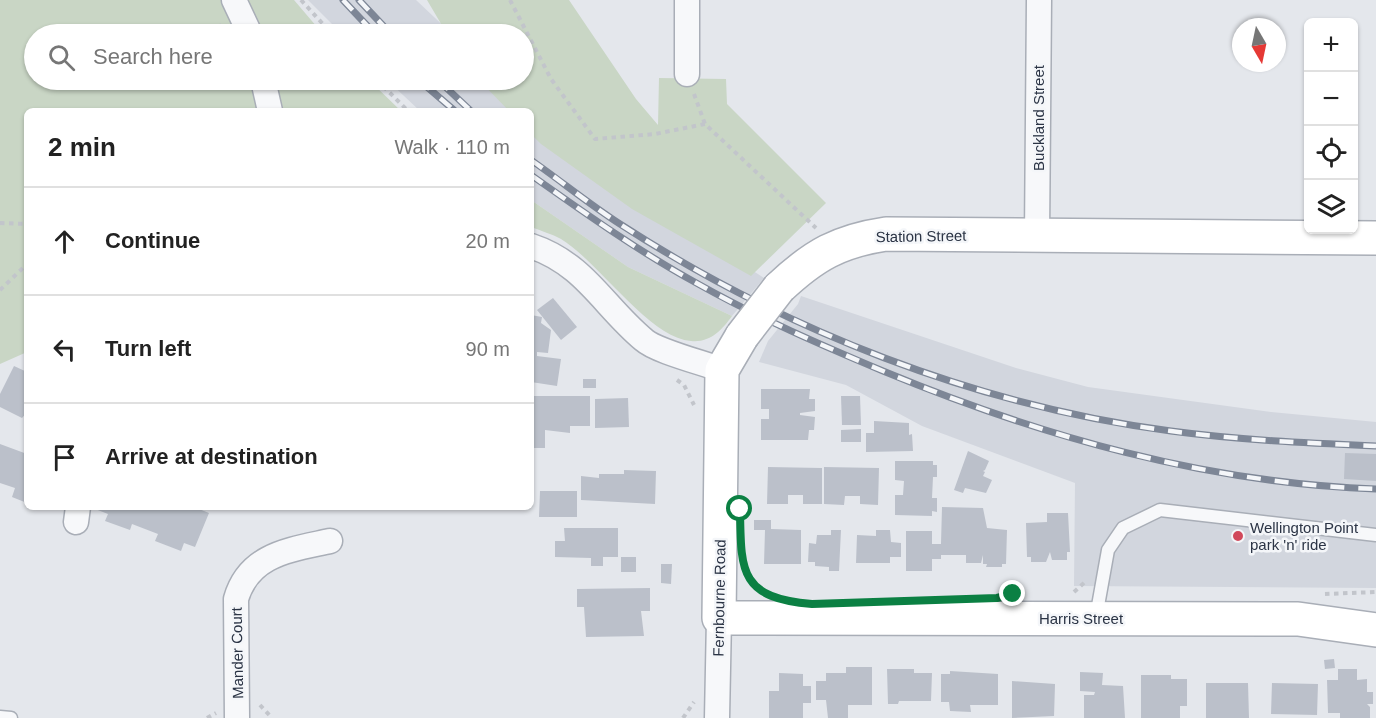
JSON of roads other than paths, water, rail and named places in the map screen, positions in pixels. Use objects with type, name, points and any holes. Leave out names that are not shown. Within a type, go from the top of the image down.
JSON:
[{"type":"street","points":[[234,0],[245,24]]},
{"type":"street","points":[[687,0],[687,74]]},
{"type":"street","name":"Buckland Street","points":[[1037,236],[1039,0]]},
{"type":"street","points":[[265,90],[269,108]]},
{"type":"street","name":"Station Street","points":[[722,370],[742,336],[779,288],[805,264],[850,240],[886,234],[1376,238]]},
{"type":"street","points":[[534,247],[549,252],[579,272],[645,342],[722,370]]},
{"type":"street","name":"Fernbourne Road","points":[[717,718],[722,370]]},
{"type":"street","name":"Mander Court","points":[[237,718],[236,599],[241,582],[256,566],[278,553],[330,541]]},
{"type":"street","name":"Harris Street","points":[[719,618],[1095,618],[1308,606],[1376,607]]},
{"type":"street","name":"Harris Street","points":[[1308,606],[1376,630]]},
{"type":"lane","points":[[1095,618],[1108,550],[1124,528],[1160,510],[1376,535]]},
{"type":"lane","points":[[0,717],[11,718]]},
{"type":"railway","points":[[343,0],[366,24]]},
{"type":"railway","points":[[359,0],[382,24]]},
{"type":"railway","points":[[431,90],[452,108]]},
{"type":"railway","points":[[449,90],[468,108]]},
{"type":"railway","points":[[534,162],[620,224],[748,298],[884,358],[955,382],[1026,403],[1098,419],[1171,431],[1248,439],[1376,446]]},
{"type":"railway","points":[[534,177],[635,246],[722,297],[813,341],[942,394],[1063,435],[1186,466],[1312,485],[1376,489]]},
{"type":"place","name":"Wellington Point park 'n' ride","points":[[1238,536]]}]
